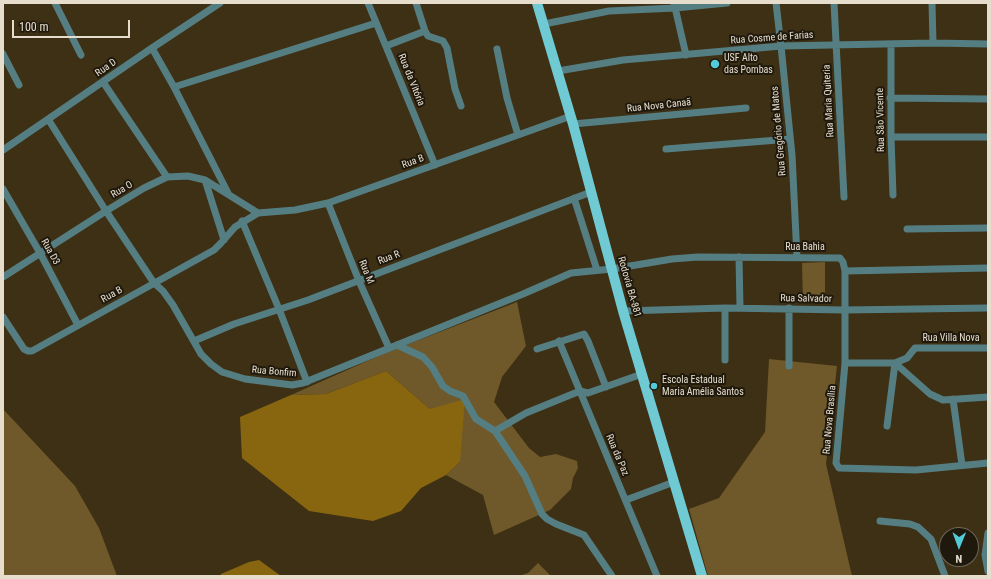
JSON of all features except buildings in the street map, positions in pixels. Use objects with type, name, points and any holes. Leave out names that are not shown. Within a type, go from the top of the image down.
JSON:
[{"type":"main road","name":"Rodovia BA-881","points":[[537,3],[572,120],[623,311],[702,576]]},
{"type":"street","points":[[55,3],[81,55]]},
{"type":"street","name":"Rua D","points":[[3,150],[220,3]]},
{"type":"street","name":"Rua da Vitória","points":[[368,3],[435,165]]},
{"type":"street","points":[[416,3],[428,36],[443,41],[447,48],[455,89],[461,106]]},
{"type":"street","points":[[544,24],[609,11],[674,5],[727,3]]},
{"type":"street","name":"Rua Gregório de Matos","points":[[776,3],[782,46],[790,138],[797,257]]},
{"type":"street","name":"Rua Maria Quiteria","points":[[834,3],[844,197]]},
{"type":"street","points":[[932,3],[933,43]]},
{"type":"street","points":[[674,5],[686,55]]},
{"type":"street","points":[[174,87],[376,23]]},
{"type":"street","points":[[386,46],[425,31]]},
{"type":"street","name":"Rua Cosme de Farias","points":[[558,71],[623,60],[782,46],[933,43],[988,44]]},
{"type":"street","name":"Rua São Vicente","points":[[891,44],[890,98],[893,195]]},
{"type":"street","points":[[152,48],[174,87],[228,194]]},
{"type":"street","points":[[497,49],[507,98],[518,135]]},
{"type":"street","points":[[3,54],[19,85]]},
{"type":"street","points":[[103,82],[166,178]]},
{"type":"street","points":[[890,98],[988,99]]},
{"type":"street","name":"Rua Nova Canaã","points":[[572,120],[746,108]]},
{"type":"street","name":"Rua Bonfim","points":[[48,119],[106,211],[154,283],[163,291],[205,359],[228,375],[280,384],[292,385],[307,382],[571,273],[612,269]]},
{"type":"street","name":"Rua B","points":[[3,317],[24,349],[28,351],[34,350],[216,248],[224,240],[232,228],[258,213],[302,209],[328,203],[518,135],[572,120]]},
{"type":"street","points":[[891,136],[988,137]]},
{"type":"street","points":[[666,149],[790,138]]},
{"type":"street","name":"Rua O","points":[[3,277],[106,211],[144,188],[166,178],[188,176],[205,180],[258,213]]},
{"type":"street","points":[[205,180],[224,240]]},
{"type":"street","name":"Rua D3","points":[[3,189],[40,253],[78,324]]},
{"type":"street","name":"Rua R","points":[[194,341],[234,324],[308,300],[591,192]]},
{"type":"street","points":[[574,198],[597,270]]},
{"type":"street","name":"Rua M","points":[[328,203],[388,348]]},
{"type":"street","points":[[242,222],[279,309],[307,382]]},
{"type":"street","points":[[907,229],[988,228]]},
{"type":"street","name":"Rua Bahia","points":[[612,269],[684,257],[797,257],[840,258],[844,262],[845,271]]},
{"type":"street","points":[[739,257],[740,308]]},
{"type":"street","points":[[845,271],[988,268]]},
{"type":"street","name":"Rua Nova Brasília","points":[[845,271],[845,363],[836,463],[839,468],[916,470],[988,463]]},
{"type":"street","points":[[725,360],[726,308]]},
{"type":"street","name":"Rua Salvador","points":[[623,311],[726,308],[845,310],[988,308]]},
{"type":"street","points":[[789,308],[789,366]]},
{"type":"street","points":[[537,349],[584,334],[606,387]]},
{"type":"street","name":"Rua da Paz","points":[[559,341],[657,576]]},
{"type":"street","points":[[397,346],[417,354],[426,360],[443,386],[450,391],[463,396],[476,419],[495,431],[525,476],[542,514],[556,524],[584,536],[612,576]]},
{"type":"street","name":"Rua Villa Nova","points":[[896,363],[907,358],[915,348],[988,348]]},
{"type":"street","points":[[845,363],[896,363],[930,394],[943,400],[988,397]]},
{"type":"street","points":[[887,426],[896,363]]},
{"type":"street","points":[[495,431],[526,413],[580,391],[588,393],[642,374]]},
{"type":"street","points":[[953,399],[962,466]]},
{"type":"street","points":[[626,500],[674,482]]},
{"type":"street","points":[[880,521],[910,524],[918,527],[931,539],[945,576]]},
{"type":"street","points":[[988,533],[985,555],[988,571]]},
{"type":"shaded area","points":[[825,262],[825,302],[803,302],[802,263]]},
{"type":"shaded area","points":[[517,302],[526,346],[502,377],[494,402],[529,448],[540,457],[556,454],[577,461],[578,468],[573,478],[571,489],[550,510],[494,535],[483,495],[446,475],[460,462],[430,409],[386,371],[326,394],[291,395],[383,354]]},
{"type":"shaded area","points":[[769,359],[837,366],[826,464],[852,576],[708,576],[689,509],[719,498],[765,432]]},
{"type":"shaded area","points":[[386,371],[430,409],[465,399],[460,462],[446,475],[421,488],[401,511],[373,521],[309,511],[242,458],[240,417],[291,395],[326,394]]},
{"type":"shaded area","points":[[3,409],[75,486],[99,528],[117,576],[3,576]]},
{"type":"shaded area","points":[[259,560],[281,576],[220,576],[221,574],[249,562]]},
{"type":"shaded area","points":[[538,563],[551,576],[519,576],[528,573]]},
{"type":"place","name":"USF Alto das Pombas","points":[[715,64]]},
{"type":"place","name":"Escola Estadual Maria Amélia Santos","points":[[654,386]]}]
